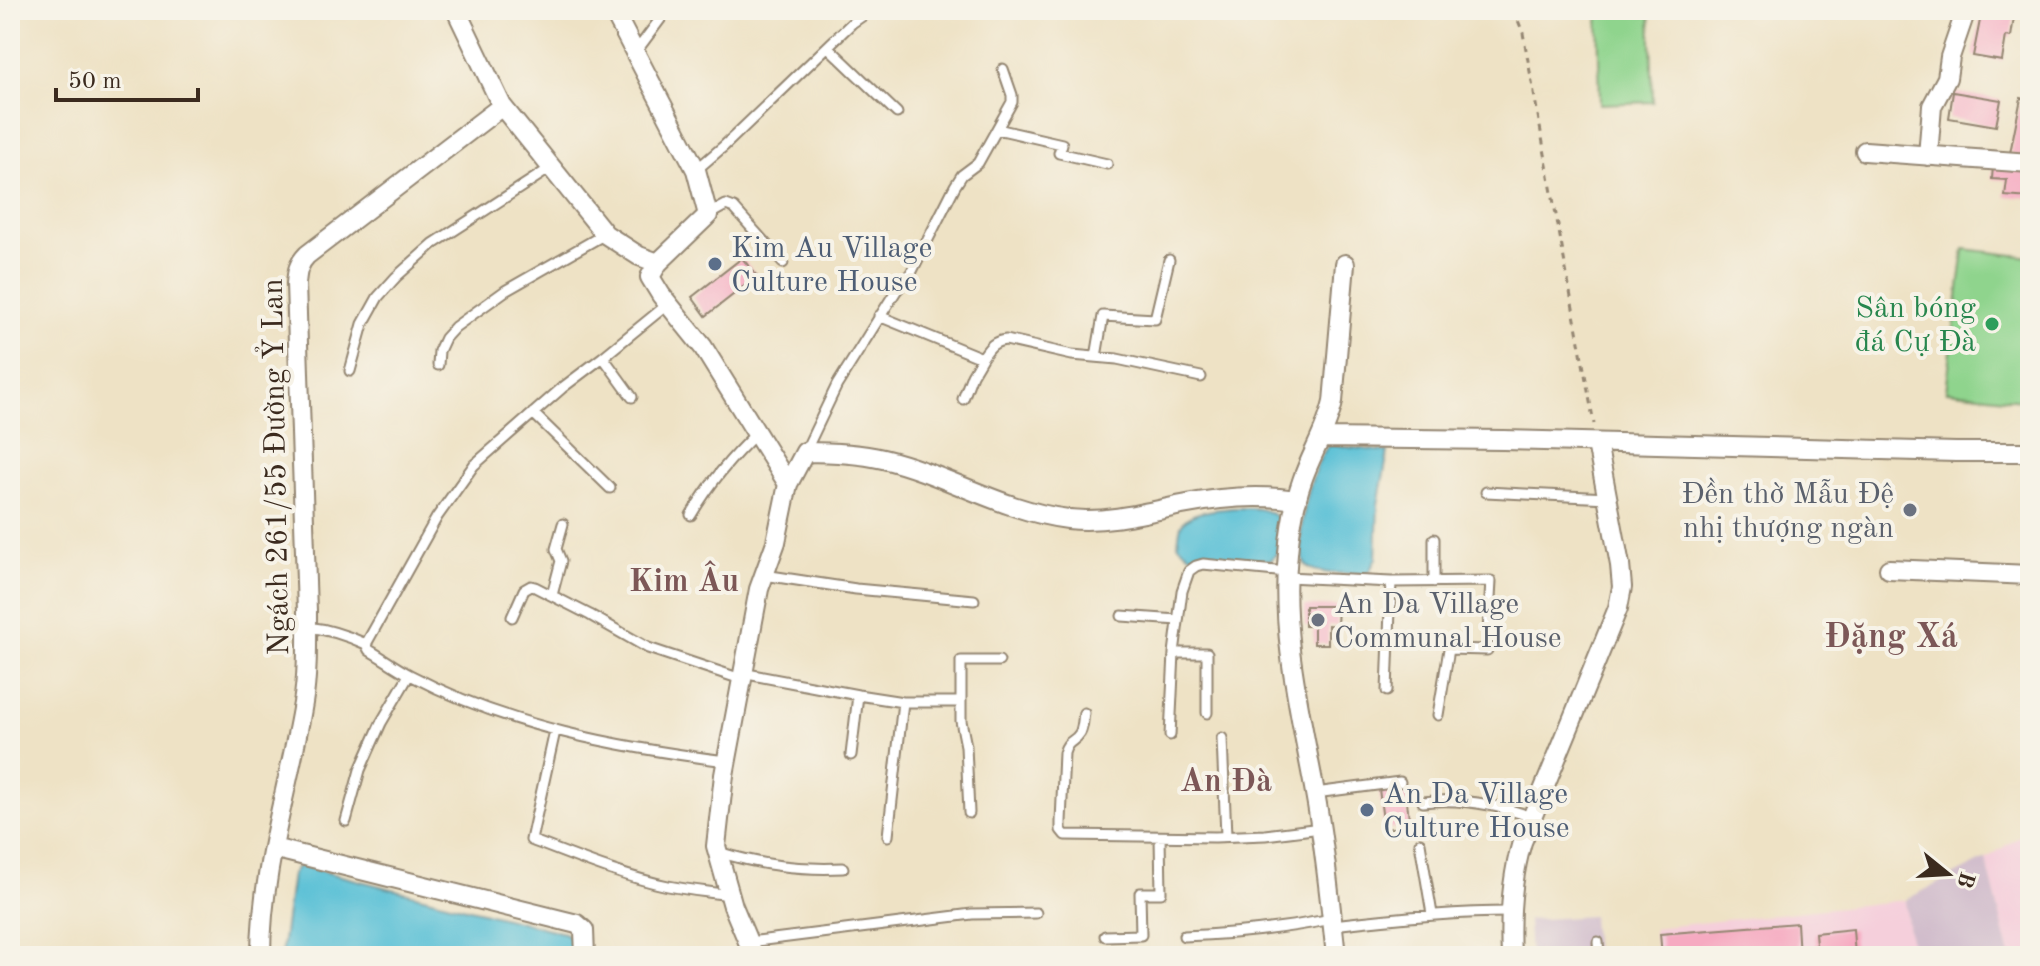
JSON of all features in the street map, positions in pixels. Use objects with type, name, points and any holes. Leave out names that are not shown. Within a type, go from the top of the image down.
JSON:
[{"type":"street","points":[[456,10],[502,106],[605,234],[639,256],[658,263]]},
{"type":"street","points":[[613,10],[696,170],[708,215],[658,263],[650,277],[703,347],[788,484]]},
{"type":"street","points":[[1928,156],[1932,106],[1947,78],[1950,57],[1966,10]]},
{"type":"street","name":"Ngách 261/55 Đường Ỷ Lan","points":[[261,956],[273,848],[304,699],[307,627],[297,272],[300,262],[307,255],[502,106]]},
{"type":"street","points":[[1865,151],[2030,163]]},
{"type":"street","points":[[1336,956],[1321,828],[1292,667],[1287,574],[1290,533],[1302,481],[1327,424],[1333,402],[1345,264]]},
{"type":"street","points":[[1321,438],[2030,452]]},
{"type":"street","points":[[1511,956],[1510,912],[1514,869],[1531,817],[1618,608],[1622,587],[1597,443]]},
{"type":"street","points":[[752,949],[730,895],[716,846],[726,761],[759,589],[776,542],[788,484],[805,452],[884,459],[1015,508],[1070,519],[1106,519],[1242,497],[1297,500]]},
{"type":"street","points":[[1889,569],[2030,575]]},
{"type":"street","points":[[273,848],[577,924],[584,930],[585,956]]},
{"type":"lane","points":[[635,53],[667,10]]},
{"type":"lane","points":[[696,170],[852,23],[871,10]]},
{"type":"lane","points":[[828,47],[897,113]]},
{"type":"lane","points":[[805,452],[837,385],[879,316],[911,273],[955,186],[962,175],[978,163],[1012,102],[1003,69]]},
{"type":"lane","points":[[997,129],[1062,144],[1059,153],[1107,164]]},
{"type":"lane","points":[[350,371],[363,324],[378,297],[396,277],[433,244],[552,167]]},
{"type":"lane","points":[[708,215],[726,205],[734,208],[783,263]]},
{"type":"lane","points":[[438,365],[439,351],[455,327],[505,291],[605,234]]},
{"type":"lane","points":[[1096,357],[1103,316],[1155,319],[1169,260]]},
{"type":"lane","points":[[366,644],[437,517],[474,465],[562,388],[668,304]]},
{"type":"lane","points":[[879,316],[982,358]]},
{"type":"lane","points":[[963,399],[982,358],[998,340],[1072,355],[1117,359],[1201,377]]},
{"type":"lane","points":[[603,357],[632,397]]},
{"type":"lane","points":[[533,413],[610,488]]},
{"type":"lane","points":[[691,515],[710,484],[757,433]]},
{"type":"lane","points":[[1486,492],[1608,498]]},
{"type":"lane","points":[[552,595],[561,561],[556,549],[563,524]]},
{"type":"lane","points":[[1434,539],[1434,582]]},
{"type":"lane","points":[[1170,735],[1174,653],[1185,579],[1189,571],[1203,564],[1391,582],[1491,581],[1487,650],[1449,649],[1438,715]]},
{"type":"lane","points":[[764,575],[884,592],[974,600]]},
{"type":"lane","points":[[1387,691],[1391,582]]},
{"type":"lane","points":[[512,617],[524,590],[535,587],[648,648],[742,676],[903,702],[961,702]]},
{"type":"lane","points":[[1122,616],[1178,620]]},
{"type":"lane","points":[[307,627],[347,635],[366,644],[369,650],[409,675],[526,723],[643,750],[726,761]]},
{"type":"lane","points":[[1174,653],[1207,653],[1207,713]]},
{"type":"lane","points":[[969,813],[966,746],[961,721],[961,661],[999,661]]},
{"type":"lane","points":[[346,821],[360,770],[381,723],[409,675]]},
{"type":"lane","points":[[851,755],[858,695]]},
{"type":"lane","points":[[888,836],[903,702]]},
{"type":"lane","points":[[1084,713],[1082,731],[1067,744],[1064,753],[1061,830],[1065,835],[1265,835],[1321,828]]},
{"type":"lane","points":[[555,731],[531,840],[602,867],[666,886],[730,895]]},
{"type":"lane","points":[[1222,738],[1226,836]]},
{"type":"lane","points":[[1315,793],[1400,782]]},
{"type":"lane","points":[[1423,802],[1482,803],[1531,817]]},
{"type":"lane","points":[[1105,936],[1141,935],[1140,893],[1161,893],[1160,837]]},
{"type":"lane","points":[[1420,843],[1432,914]]},
{"type":"lane","points":[[718,852],[780,867],[812,870],[843,868]]},
{"type":"lane","points":[[1184,936],[1237,934],[1432,914],[1510,912]]},
{"type":"lane","points":[[752,949],[972,914],[1036,913]]},
{"type":"lane","points":[[1598,942],[1599,956]]},
{"type":"path","points":[[1514,10],[1523,33],[1597,443]]},
{"type":"shaded area","points":[[2030,829],[2030,956],[2010,956],[1986,859]]},
{"type":"shaded area","points":[[1986,859],[2010,956],[1912,956],[1905,900]]},
{"type":"shaded area","points":[[1905,900],[1912,956],[1656,956],[1654,928]]},
{"type":"shaded area","points":[[1592,916],[1595,956],[1530,956],[1528,920]]},
{"type":"green space","points":[[1598,10],[1650,10],[1653,102],[1600,104]]},
{"type":"green space","name":"Sân bóng đá Cự Đà","points":[[1964,249],[2030,257],[2030,401],[1946,391]]},
{"type":"water","points":[[1330,445],[1388,452],[1378,504],[1376,558],[1369,572],[1363,574],[1313,570],[1303,558],[1301,544],[1305,506],[1316,468]]},
{"type":"water","points":[[1232,508],[1264,510],[1279,521],[1277,554],[1271,560],[1196,557],[1178,544],[1180,528],[1186,519]]},
{"type":"water","points":[[302,866],[564,933],[571,940],[573,956],[281,956],[292,874]]},
{"type":"building","points":[[1982,10],[2015,11],[2011,37],[2006,36],[2002,61],[1973,56]]},
{"type":"building","points":[[1953,92],[2001,100],[1996,126],[1949,118]]},
{"type":"building","points":[[2021,98],[2030,100],[2030,128],[2024,156],[2010,153]]},
{"type":"building","points":[[1993,166],[2030,170],[2030,198],[2005,196],[2007,180],[1992,179]]},
{"type":"building","points":[[742,258],[757,276],[706,316],[692,297]]},
{"type":"building","points":[[1305,606],[1338,606],[1337,626],[1328,625],[1328,644],[1314,644],[1314,626],[1305,626]]},
{"type":"building","points":[[1405,786],[1410,826],[1384,829],[1379,789]]},
{"type":"building","points":[[1797,923],[1799,956],[1662,956],[1660,934]]},
{"type":"building","points":[[1853,929],[1855,956],[1817,956],[1815,933]]},
{"type":"place","name":"Kim Au Village Culture House","points":[[715,264]]},
{"type":"place","name":"Sân bóng đá Cự Đà","points":[[1992,324]]},
{"type":"place","name":"Đền thờ Mẫu Đệ nhị thượng ngàn","points":[[1910,510]]},
{"type":"place","name":"An Da Village Communal House","points":[[1318,620]]},
{"type":"place","name":"An Da Village Culture House","points":[[1367,810]]},
{"type":"district","name":"Kim Âu","points":[[684,580]]},
{"type":"district","name":"Đặng Xá","points":[[1891,635]]},
{"type":"district","name":"An Đà","points":[[1226,780]]}]
